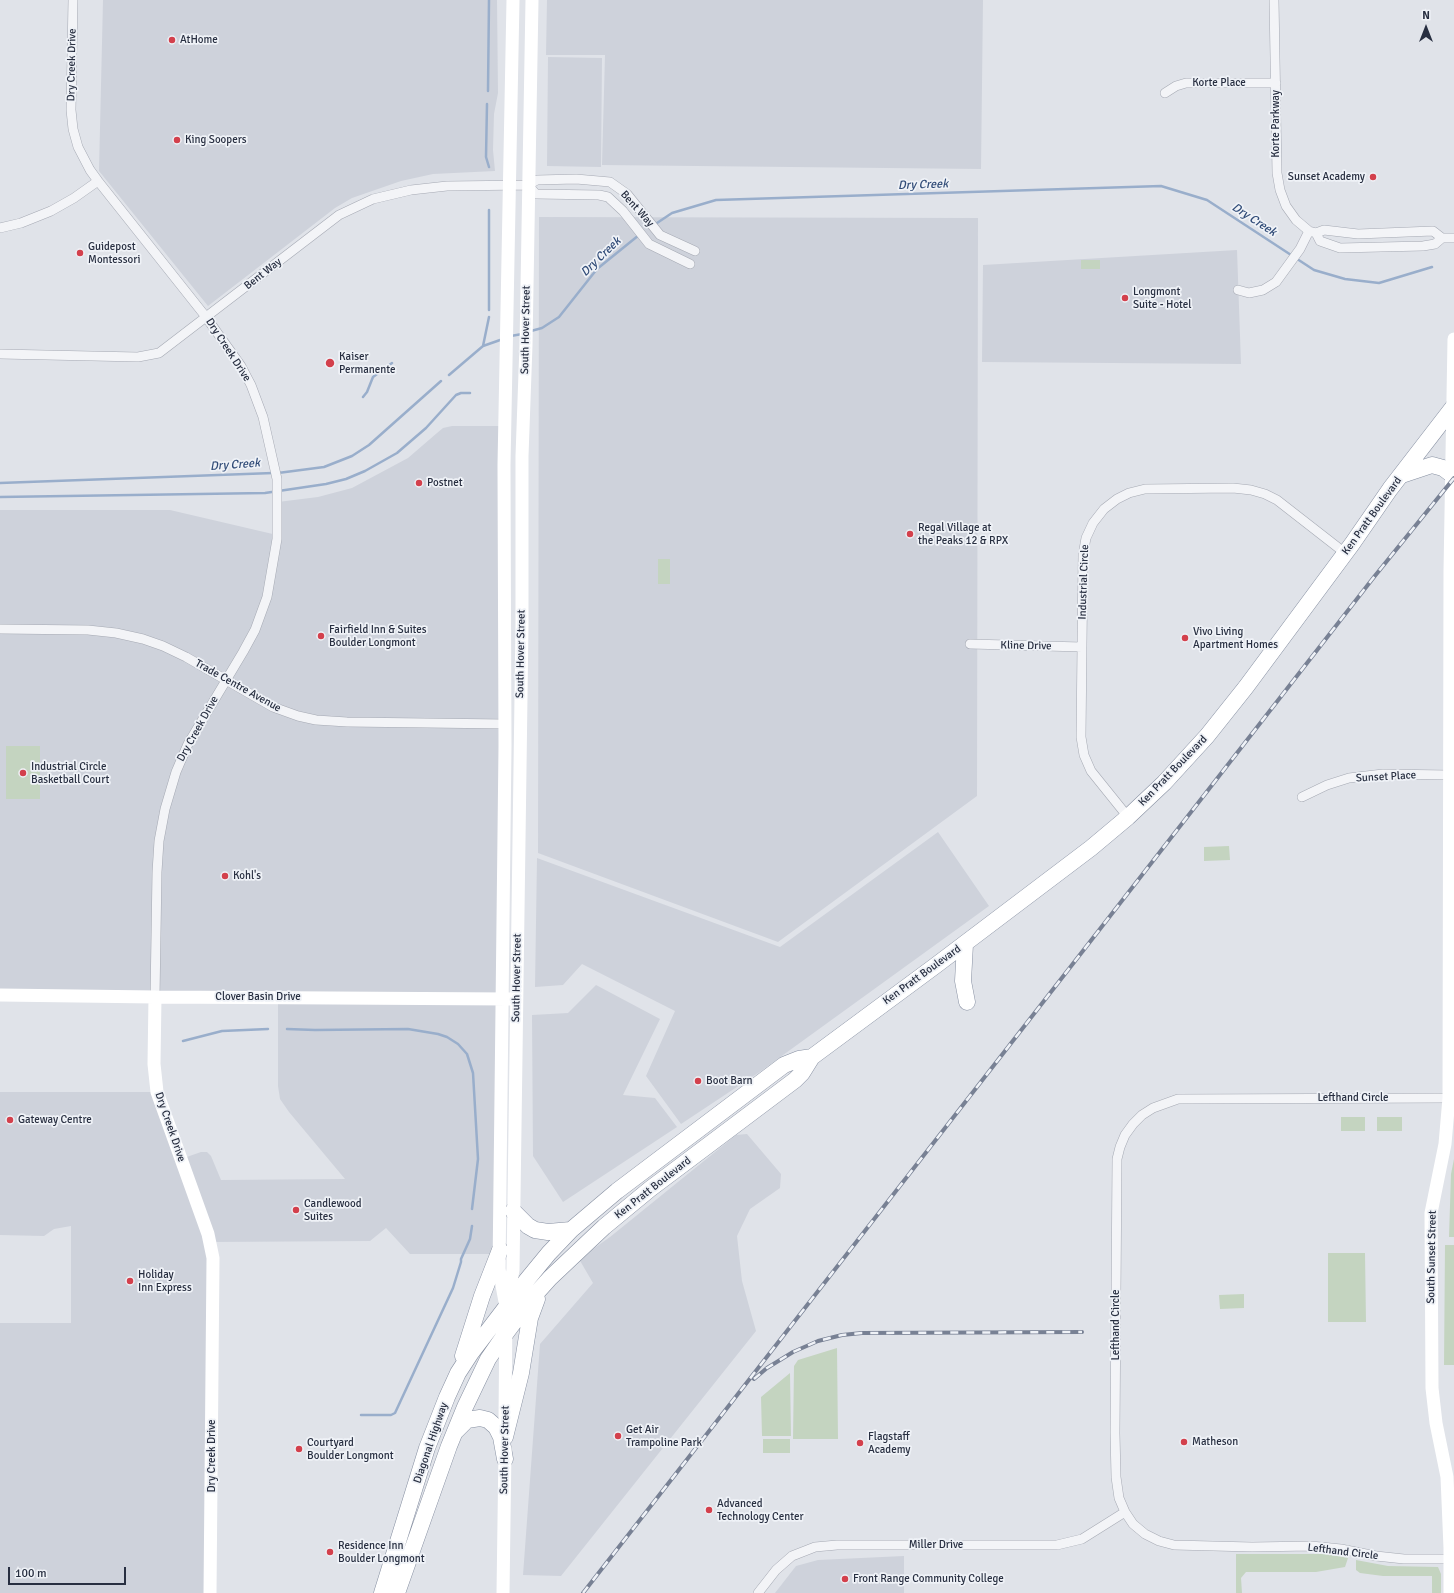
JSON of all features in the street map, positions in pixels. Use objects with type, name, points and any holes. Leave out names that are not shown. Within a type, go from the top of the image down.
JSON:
[{"type":"highway","name":"Ken Pratt Boulevard","points":[[506,1333],[532,1298],[550,1278],[623,1210],[795,1080],[802,1073],[812,1057],[965,944],[1091,848],[1128,817],[1164,783],[1207,736],[1246,687],[1454,406]]},
{"type":"highway","points":[[1402,475],[1422,467],[1432,465],[1443,468],[1451,474]]},
{"type":"highway","points":[[965,944],[963,981],[967,1002]]},
{"type":"highway","name":"Ken Pratt Boulevard","points":[[506,1307],[549,1253],[572,1230],[616,1191],[784,1065],[799,1059],[812,1057]]},
{"type":"highway","points":[[513,1211],[528,1226],[535,1230],[548,1232],[572,1230]]},
{"type":"highway","points":[[458,1373],[482,1296],[500,1250]]},
{"type":"highway","points":[[505,1437],[521,1373],[530,1318],[537,1299],[550,1278]]},
{"type":"highway","name":"Diagonal Highway","points":[[382,1593],[442,1408],[458,1373],[483,1336],[506,1307]]},
{"type":"highway","name":"Diagonal Highway","points":[[397,1593],[455,1432],[488,1359],[506,1333]]},
{"type":"highway","points":[[455,1432],[461,1424],[467,1420],[480,1418],[488,1420],[496,1427],[501,1437],[505,1459]]},
{"type":"main road","name":"South Hover Street","points":[[503,1593],[506,1307],[500,1269],[500,1250],[505,724],[504,500],[513,0]]},
{"type":"main road","name":"South Hover Street","points":[[506,1307],[513,1270],[522,456],[526,345],[532,0]]},
{"type":"main road","name":"South Sunset Street","points":[[1450,1593],[1452,1559],[1447,1477],[1432,1402],[1431,1213],[1448,1123],[1449,1098],[1449,775],[1452,572],[1450,537],[1454,406],[1454,339]]},
{"type":"main road","name":"South Sunset Street","points":[[1450,537],[1451,493]]},
{"type":"main road","points":[[505,724],[520,724]]},
{"type":"main road","name":"Clover Basin Drive","points":[[0,995],[516,999]]},
{"type":"main road","name":"Dry Creek Drive","points":[[155,997],[154,1064],[156,1092],[208,1234],[213,1258],[210,1593]]},
{"type":"street","name":"Dry Creek Drive","points":[[72,0],[72,118],[78,147],[90,170],[98,181],[206,317],[241,366],[251,385],[263,417],[277,479],[278,539],[267,597],[255,630],[188,744],[176,772],[165,809],[159,841],[156,872],[155,997]]},
{"type":"street","name":"Korte Parkway","points":[[1274,0],[1276,173],[1286,206],[1296,220],[1312,232],[1320,242],[1340,248],[1423,246],[1435,244],[1442,238]]},
{"type":"street","name":"Korte Place","points":[[1164,93],[1176,86],[1186,83],[1276,83]]},
{"type":"street","name":"Bent Way","points":[[0,354],[138,357],[159,353],[332,220],[361,203],[395,193],[427,188],[457,185],[528,185],[537,180],[560,179],[610,182],[627,194],[642,215],[660,235],[695,251]]},
{"type":"street","points":[[0,228],[31,220],[51,211],[74,198],[98,181]]},
{"type":"street","name":"Bent Way","points":[[528,185],[536,194],[599,195],[608,197],[617,204],[649,244],[690,264]]},
{"type":"street","name":"Korte Parkway","points":[[1312,232],[1324,230],[1358,234],[1433,232],[1442,238],[1454,238]]},
{"type":"street","points":[[1238,290],[1249,294],[1263,290],[1276,282],[1312,232]]},
{"type":"street","name":"Industrial Circle","points":[[1128,817],[1091,771],[1084,755],[1081,737],[1083,555],[1086,538],[1093,523],[1104,509],[1117,499],[1129,493],[1145,489],[1233,488],[1251,490],[1265,494],[1277,500],[1345,553]]},
{"type":"street","name":"Trade Centre Avenue","points":[[0,629],[88,630],[134,637],[175,651],[273,707],[298,716],[324,721],[505,724]]},
{"type":"street","name":"Kline Drive","points":[[970,644],[1082,647]]},
{"type":"street","name":"Sunset Place","points":[[1302,797],[1327,784],[1349,778],[1383,774],[1449,775]]},
{"type":"street","name":"Lefthand Circle","points":[[1449,1098],[1178,1099],[1153,1108],[1142,1115],[1133,1124],[1125,1135],[1117,1159],[1116,1477],[1119,1498],[1125,1512],[1133,1524],[1145,1534],[1159,1541],[1174,1545],[1252,1547],[1311,1546],[1404,1559],[1452,1559]]},
{"type":"street","name":"Miller Drive","points":[[758,1593],[776,1570],[792,1556],[815,1547],[845,1545],[1057,1545],[1082,1539],[1125,1512]]},
{"type":"shaded area","points":[[103,0],[497,0],[498,93],[494,114],[493,150],[495,171],[433,174],[401,181],[352,198],[335,208],[208,306],[99,171]]},
{"type":"shaded area","points":[[547,0],[983,0],[981,169],[602,165],[605,55],[546,55]]},
{"type":"shaded area","points":[[548,57],[602,58],[601,167],[547,166]]},
{"type":"shaded area","points":[[539,217],[978,218],[977,796],[778,942],[538,853]]},
{"type":"shaded area","points":[[1237,250],[1241,364],[982,362],[983,265]]},
{"type":"shaded area","points":[[452,426],[505,426],[502,998],[0,994],[0,510],[170,510],[277,535],[278,502],[318,497],[352,488],[408,458],[443,428]]},
{"type":"shaded area","points":[[938,832],[989,906],[761,1071],[681,1124],[646,1076],[675,1011],[582,964],[563,985],[535,987],[537,858],[780,947]]},
{"type":"shaded area","points":[[596,985],[660,1019],[623,1095],[655,1098],[677,1127],[563,1202],[533,1156],[532,1015],[568,1013]]},
{"type":"shaded area","points":[[278,998],[502,999],[499,1254],[410,1254],[386,1228],[370,1241],[211,1242],[210,1593],[0,1593],[0,1323],[71,1323],[71,1226],[54,1229],[44,1236],[0,1235],[0,1092],[157,1092],[181,1159],[201,1152],[207,1152],[211,1156],[221,1180],[345,1179],[289,1112],[280,1099],[278,1086]]},
{"type":"shaded area","points":[[747,1134],[781,1174],[780,1188],[750,1209],[737,1236],[742,1281],[756,1331],[561,1576],[523,1575],[540,1344],[593,1283],[579,1259],[610,1237],[736,1135]]},
{"type":"shaded area","name":"Front Range Community College","points":[[904,1556],[904,1593],[775,1593],[796,1566],[818,1560]]},
{"type":"green space","points":[[1081,260],[1100,260],[1100,269],[1081,269]]},
{"type":"green space","points":[[658,559],[670,559],[670,584],[658,584]]},
{"type":"green space","name":"Industrial Circle Basketball Court","points":[[6,746],[40,746],[40,799],[6,799]]},
{"type":"green space","points":[[1229,846],[1230,860],[1204,861],[1204,847]]},
{"type":"green space","points":[[1341,1117],[1365,1117],[1365,1131],[1341,1131]]},
{"type":"green space","points":[[1377,1117],[1402,1117],[1402,1131],[1377,1131]]},
{"type":"green space","points":[[1454,1159],[1454,1237],[1449,1237],[1451,1174]]},
{"type":"green space","points":[[1445,1245],[1454,1245],[1454,1365],[1444,1365]]},
{"type":"green space","points":[[1328,1253],[1365,1253],[1366,1322],[1328,1322]]},
{"type":"green space","points":[[1244,1294],[1244,1308],[1220,1309],[1219,1295]]},
{"type":"green space","points":[[837,1348],[838,1439],[793,1439],[794,1366],[798,1360]]},
{"type":"green space","points":[[790,1373],[791,1436],[762,1436],[761,1397]]},
{"type":"green space","points":[[763,1439],[790,1439],[790,1453],[763,1453]]},
{"type":"green space","points":[[1236,1554],[1329,1554],[1348,1558],[1345,1567],[1316,1572],[1246,1572],[1241,1578],[1242,1593],[1236,1593]]},
{"type":"green space","points":[[1356,1560],[1388,1566],[1438,1567],[1441,1574],[1441,1593],[1432,1593],[1432,1576],[1383,1576],[1360,1573],[1356,1570]]},
{"type":"waterway","points":[[488,91],[489,0]]},
{"type":"waterway","points":[[487,104],[486,157],[489,167]]},
{"type":"waterway","name":"Dry Creek","points":[[654,225],[672,213],[716,200],[1161,186],[1207,200],[1314,270],[1345,279],[1379,283],[1432,267]]},
{"type":"waterway","points":[[489,210],[489,310]]},
{"type":"waterway","name":"Dry Creek","points":[[531,331],[542,328],[559,317],[597,269],[639,235]]},
{"type":"waterway","points":[[483,346],[489,317]]},
{"type":"waterway","name":"Dry Creek","points":[[511,336],[522,334]]},
{"type":"waterway","name":"Dry Creek","points":[[449,375],[483,346],[503,339]]},
{"type":"waterway","points":[[363,397],[367,392],[373,377],[392,363]]},
{"type":"waterway","name":"Dry Creek","points":[[278,473],[324,467],[352,456],[369,445],[441,381]]},
{"type":"waterway","points":[[0,497],[265,493],[326,484],[346,479],[365,471],[397,453],[426,428],[456,395],[461,393],[470,393]]},
{"type":"waterway","name":"Dry Creek","points":[[0,483],[273,473]]},
{"type":"waterway","points":[[183,1041],[222,1031],[268,1029]]},
{"type":"waterway","points":[[287,1029],[408,1029],[438,1034],[447,1037],[458,1044],[467,1054],[473,1073],[478,1159],[472,1209]]},
{"type":"waterway","points":[[361,1415],[391,1415],[395,1413],[453,1288],[461,1259],[470,1239],[472,1226]]},
{"type":"railway","points":[[583,1593],[1374,577],[1454,478]]},
{"type":"railway","points":[[754,1379],[767,1368],[793,1352],[818,1341],[842,1335],[862,1333],[1082,1332]]},
{"type":"place","name":"AtHome","points":[[172,40]]},
{"type":"place","name":"King Soopers","points":[[177,140]]},
{"type":"place","name":"Sunset Academy","points":[[1373,177]]},
{"type":"place","name":"Guidepost Montessori","points":[[80,253]]},
{"type":"place","name":"Longmont Suite - Hotel","points":[[1125,298]]},
{"type":"place","name":"Kaiser Permanente","points":[[330,363]]},
{"type":"place","name":"Postnet","points":[[419,483]]},
{"type":"place","name":"Regal Village at the Peaks 12 & RPX","points":[[910,534]]},
{"type":"place","name":"Fairfield Inn & Suites Boulder Longmont","points":[[321,636]]},
{"type":"place","name":"Vivo Living Apartment Homes","points":[[1185,638]]},
{"type":"place","name":"Industrial Circle Basketball Court","points":[[23,773]]},
{"type":"place","name":"Kohl's","points":[[225,876]]},
{"type":"place","name":"Boot Barn","points":[[698,1081]]},
{"type":"place","name":"Gateway Centre","points":[[10,1120]]},
{"type":"place","name":"Candlewood Suites","points":[[296,1210]]},
{"type":"place","name":"Holiday Inn Express","points":[[130,1281]]},
{"type":"place","name":"Get Air Trampoline Park","points":[[618,1436]]},
{"type":"place","name":"Matheson","points":[[1184,1442]]},
{"type":"place","name":"Flagstaff Academy","points":[[860,1443]]},
{"type":"place","name":"Courtyard Boulder Longmont","points":[[299,1449]]},
{"type":"place","name":"Advanced Technology Center","points":[[709,1510]]},
{"type":"place","name":"Residence Inn Boulder Longmont","points":[[330,1552]]},
{"type":"place","name":"Front Range Community College","points":[[845,1579]]}]
